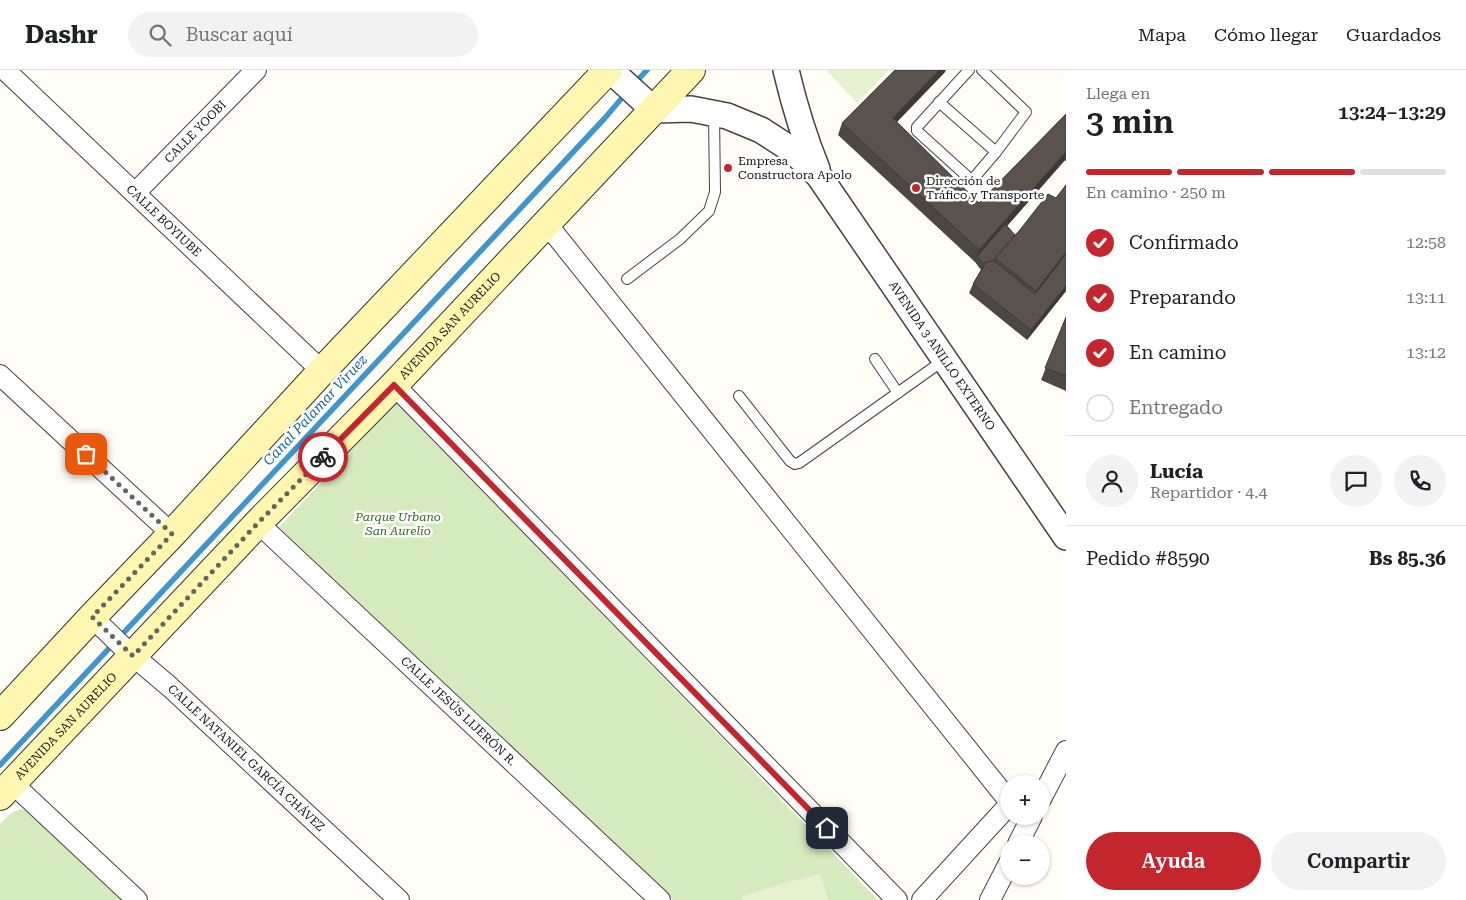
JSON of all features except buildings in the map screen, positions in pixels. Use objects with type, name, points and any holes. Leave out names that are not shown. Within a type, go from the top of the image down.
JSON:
[{"type":"main road","name":"AVENIDA SAN AURELIO","points":[[6,790],[129,652],[394,385],[546,223],[650,106],[691,70]]},
{"type":"main road","points":[[0,716],[96,622],[172,534],[322,371],[612,72]]},
{"type":"street","name":"CALLE BOYIUBE","points":[[5,70],[322,371]]},
{"type":"street","name":"CALLE YOOBI","points":[[135,194],[256,70]]},
{"type":"street","name":"AVENIDA 3 ANILLO EXTERNO","points":[[786,70],[804,138],[819,176]]},
{"type":"street","points":[[612,72],[650,106]]},
{"type":"street","name":"AVENIDA 3 ANILLO EXTERNO","points":[[650,106],[714,113],[727,116],[761,130],[792,150],[819,176],[1066,537]]},
{"type":"street","points":[[546,223],[1000,790]]},
{"type":"street","points":[[0,375],[172,534]]},
{"type":"street","points":[[394,385],[897,900]]},
{"type":"street","name":"CALLE JESÚS LIJERÓN R.","points":[[258,523],[660,900]]},
{"type":"street","name":"CALLE NATANIEL GARCÍA CHÁVEZ","points":[[96,622],[399,900]]},
{"type":"street","points":[[1050,781],[1066,751]]},
{"type":"street","points":[[1050,775],[1054,773]]},
{"type":"street","points":[[6,790],[136,900]]},
{"type":"street","points":[[922,900],[1000,815]]},
{"type":"street","points":[[990,900],[1000,881]]},
{"type":"lane","points":[[969,70],[917,127],[917,131],[970,179],[975,178],[1026,112],[982,70]]},
{"type":"lane","points":[[939,102],[996,152]]},
{"type":"lane","points":[[627,279],[680,239],[709,211],[715,192],[714,113]]},
{"type":"lane","points":[[875,359],[898,393]]},
{"type":"lane","points":[[739,396],[790,461],[799,464],[944,360]]},
{"type":"green space","points":[[826,70],[889,70],[857,103]]},
{"type":"green space","name":"Parque Urbano San Aurelio","points":[[397,402],[878,900],[673,900],[279,527]]},
{"type":"green space","points":[[20,809],[31,812],[124,900],[0,900],[0,824],[10,814]]},
{"type":"green space","points":[[820,873],[828,900],[743,900],[742,896]]},
{"type":"waterway","name":"Canal Palamar Viruez","points":[[635,83],[647,70]]},
{"type":"waterway","name":"Canal Palamar Viruez","points":[[0,765],[604,119],[627,92]]},
{"type":"way so far","points":[[86,454],[172,534],[92,617],[133,656],[323,457]]},
{"type":"place","name":"Empresa Constructora Apolo","points":[[728,168]]},
{"type":"place","name":"Dirección de Tráfico y Transporte","points":[[916,188]]},
{"type":"route","points":[[323,457],[394,385],[827,828]]}]
